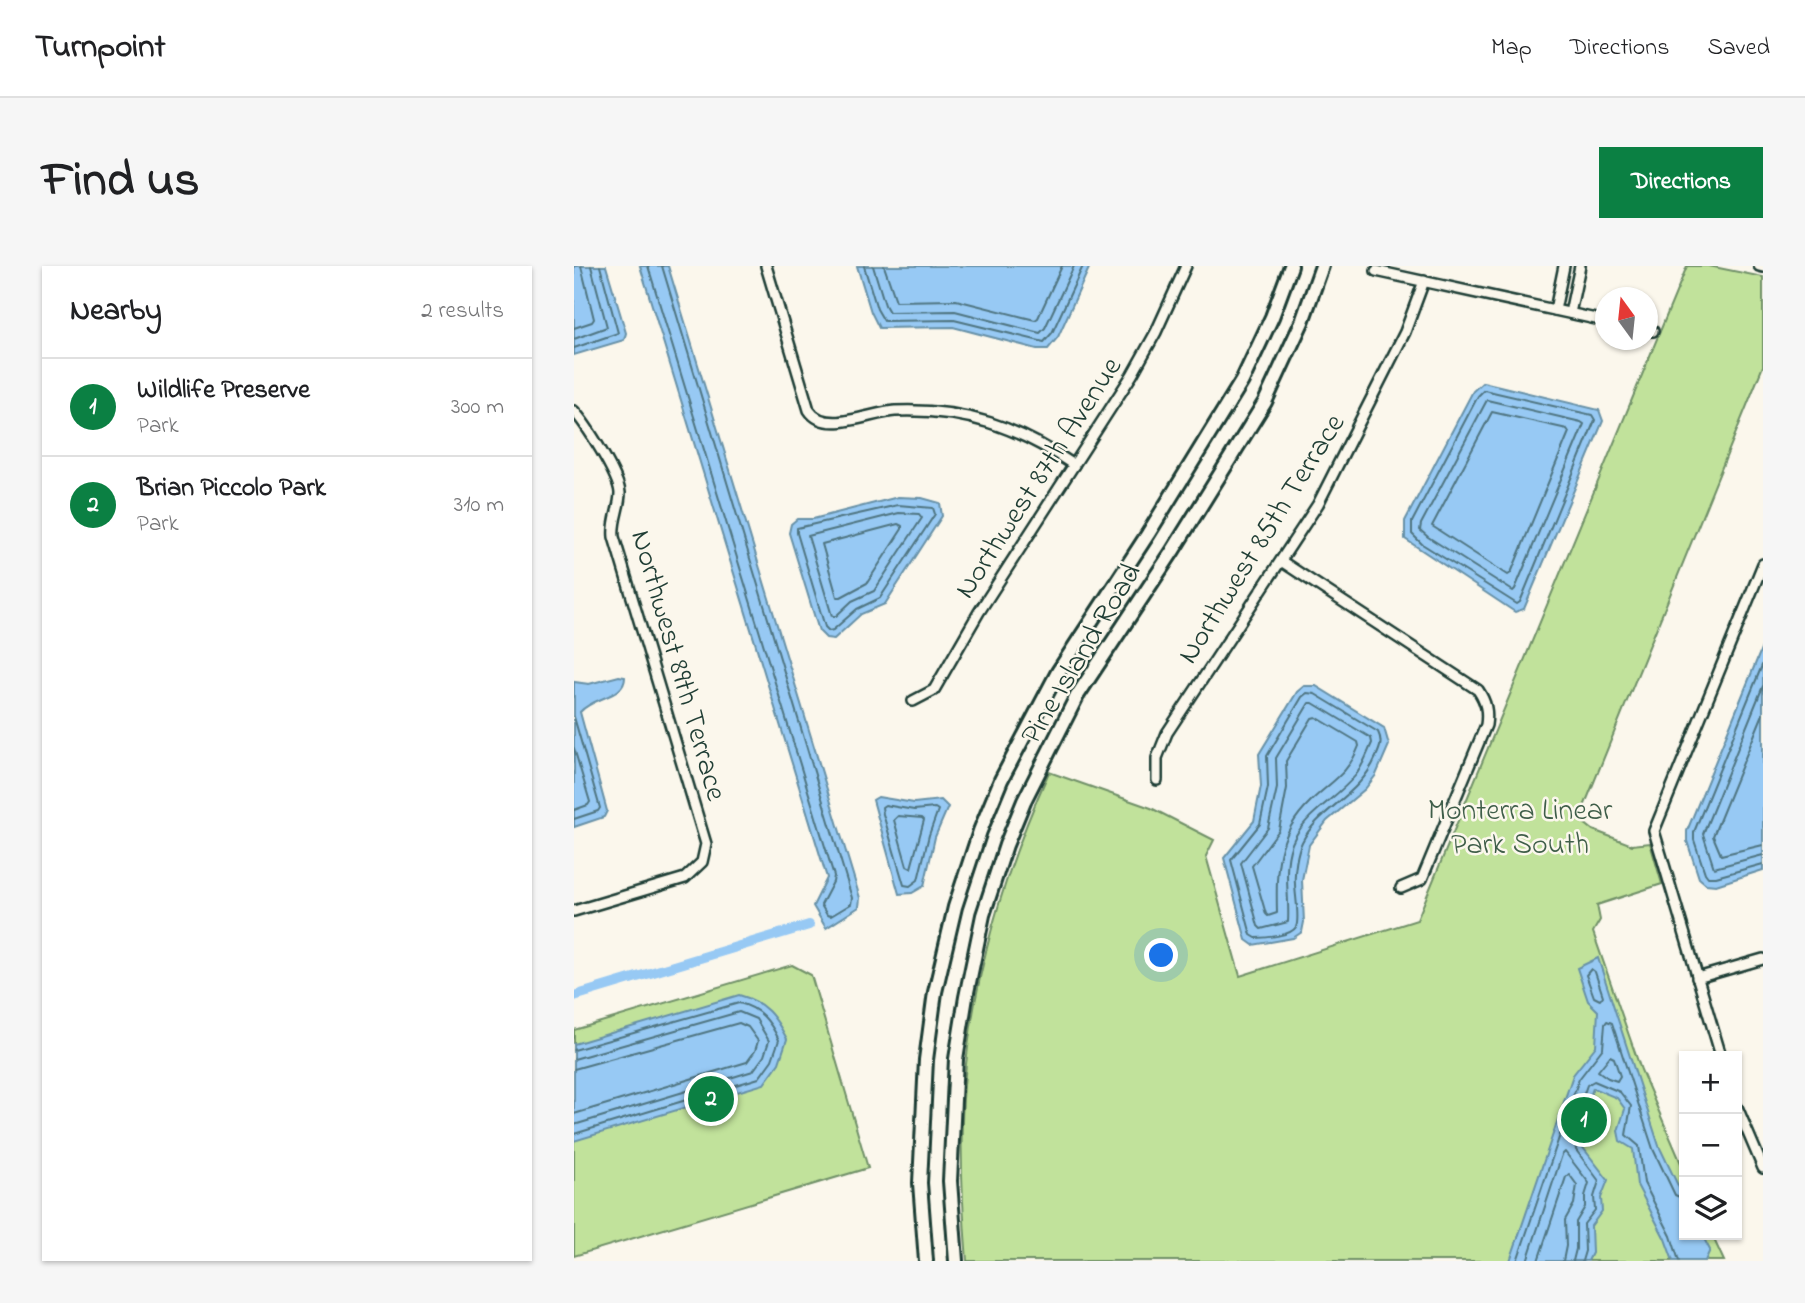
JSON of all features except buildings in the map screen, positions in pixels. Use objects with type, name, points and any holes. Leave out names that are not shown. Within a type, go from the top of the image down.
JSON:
[{"type":"main road","name":"Pine Island Road","points":[[926,1261],[920,1183],[926,1060],[935,992],[955,907],[980,831],[1001,780],[1058,672],[1148,534],[1242,381],[1272,317],[1291,266]]},
{"type":"main road","name":"Pine Island Road","points":[[956,1261],[950,1181],[956,1059],[984,915],[1006,845],[1024,801],[1077,696],[1172,552],[1265,402],[1302,323],[1322,266]]},
{"type":"street","points":[[766,266],[809,410],[818,426],[894,411],[955,414],[981,419],[1017,432],[1044,445],[1074,466]]},
{"type":"street","name":"Northwest 87th Avenue","points":[[913,701],[934,690],[979,612],[1132,375],[1156,332],[1186,266]]},
{"type":"street","points":[[1555,310],[1564,266]]},
{"type":"street","points":[[1570,313],[1580,266]]},
{"type":"street","points":[[1376,271],[1595,319]]},
{"type":"street","name":"Northwest 85th Terrace","points":[[1157,780],[1157,758],[1167,733],[1318,504],[1366,414],[1405,332],[1424,281]]},
{"type":"street","name":"Northwest 89th Terrace","points":[[574,411],[591,435],[619,486],[620,500],[614,518],[614,537],[705,839],[702,862],[685,878],[574,911]]},
{"type":"street","points":[[1281,561],[1478,690],[1485,700],[1486,725],[1422,879],[1401,888]]},
{"type":"street","points":[[1720,1051],[1654,831],[1763,564]]},
{"type":"street","points":[[1698,978],[1763,959]]},
{"type":"street","points":[[1740,1114],[1763,1168]]},
{"type":"green space","name":"Monterra Linear Park South","points":[[1687,266],[1709,266],[1763,277],[1763,366],[1579,819],[1593,830],[1632,845],[1650,843],[1662,884],[1597,905],[1600,920],[1593,932],[1641,1070],[1679,1158],[1679,1240],[1714,1240],[1724,1261],[967,1261],[962,1129],[968,1044],[993,925],[1018,847],[1049,772],[1151,808],[1214,840],[1206,856],[1240,976],[1417,920],[1652,350],[1658,350],[1658,336]]},
{"type":"green space","points":[[792,965],[811,975],[868,1168],[574,1256],[574,1030]]},
{"type":"water","points":[[574,266],[606,266],[626,333],[624,340],[574,355]]},
{"type":"water","points":[[640,266],[668,266],[860,898],[859,907],[826,928],[813,906],[827,878]]},
{"type":"water","points":[[857,266],[1090,266],[1058,337],[1048,349],[1037,349],[953,327],[879,328],[871,312]]},
{"type":"water","points":[[1483,382],[1599,410],[1603,421],[1524,609],[1515,612],[1405,539],[1405,521],[1473,391]]},
{"type":"water","points":[[898,497],[922,498],[940,503],[942,516],[885,604],[861,614],[834,639],[826,638],[819,631],[789,533],[791,524],[797,519],[813,519]]},
{"type":"water","points":[[1763,645],[1763,870],[1716,885],[1706,884],[1699,878],[1687,841],[1687,831]]},
{"type":"water","points":[[619,676],[625,677],[620,689],[580,712],[607,811],[604,817],[574,827],[574,682],[589,684]]},
{"type":"water","points":[[1304,686],[1316,686],[1384,728],[1389,745],[1376,775],[1365,789],[1327,821],[1309,845],[1302,880],[1302,932],[1293,938],[1253,945],[1246,940],[1224,858],[1254,821],[1261,786],[1259,754],[1297,692]]},
{"type":"water","points":[[878,797],[914,803],[941,800],[948,807],[935,837],[924,886],[912,893],[899,894],[873,800]]},
{"type":"water","points":[[1598,958],[1659,1146],[1679,1188],[1679,1240],[1705,1240],[1710,1250],[1705,1261],[1673,1261],[1665,1239],[1637,1185],[1633,1149],[1620,1141],[1618,1131],[1625,1109],[1617,1098],[1593,1088],[1586,1109],[1581,1145],[1608,1180],[1601,1198],[1602,1211],[1591,1226],[1592,1253],[1588,1261],[1510,1261],[1573,1075],[1596,1046],[1598,1011],[1588,1001],[1577,968]]},
{"type":"water","points":[[739,995],[768,1011],[787,1039],[779,1063],[764,1084],[574,1141],[574,1044]]},
{"type":"waterway","points":[[574,996],[809,925]]},
{"type":"place","name":"Brian Piccolo Park","points":[[711,1099]]},
{"type":"place","name":"Wildlife Preserve","points":[[1584,1120]]}]
